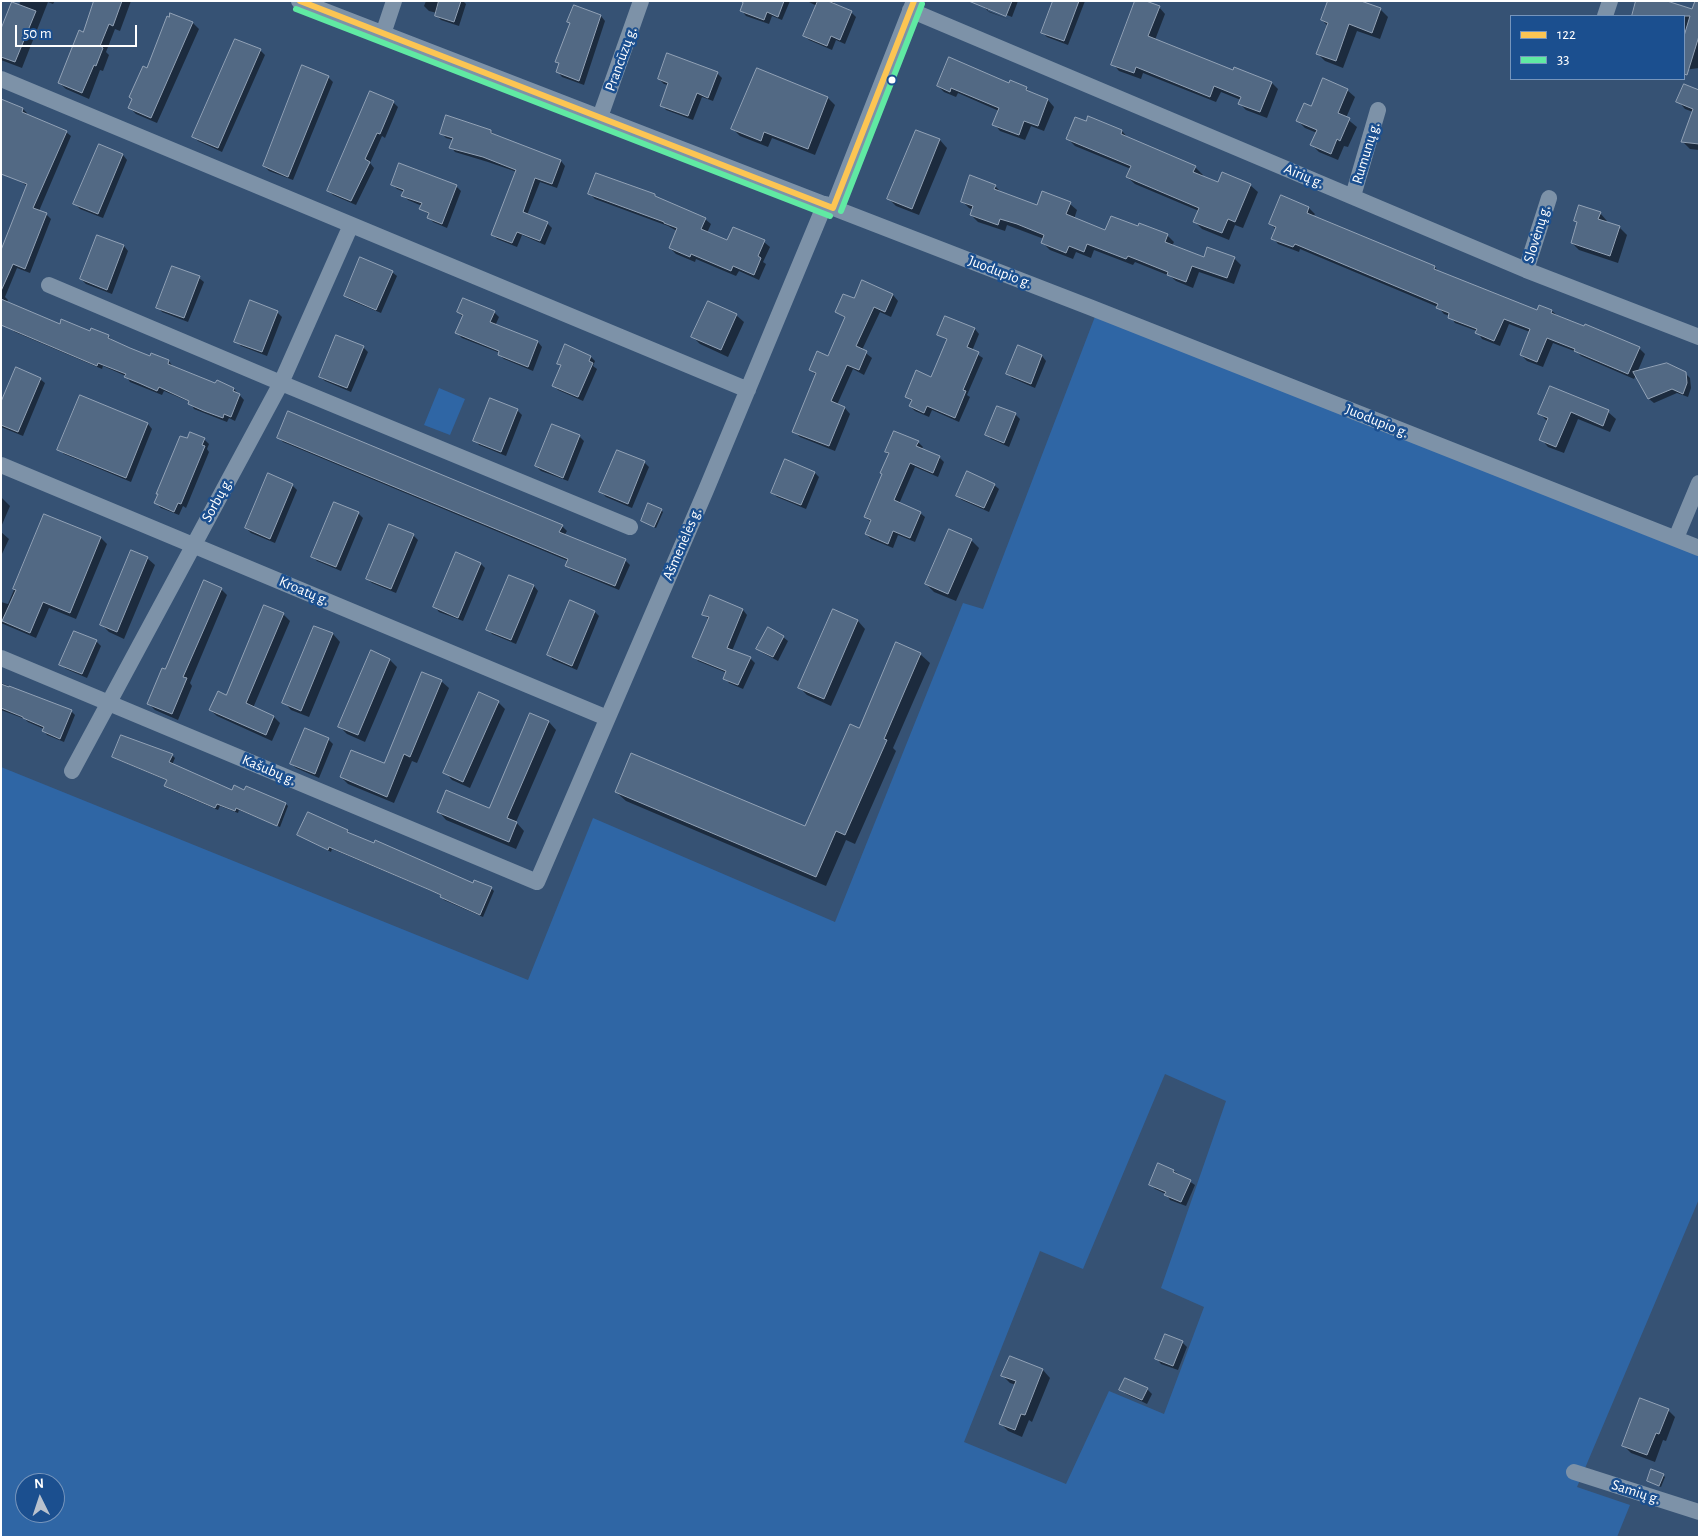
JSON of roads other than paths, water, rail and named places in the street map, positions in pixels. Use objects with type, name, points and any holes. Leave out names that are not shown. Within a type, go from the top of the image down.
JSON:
[{"type":"street","name":"Juodupio g.","points":[[299,1],[829,206],[1699,548]]},
{"type":"street","points":[[383,34],[394,1]]},
{"type":"street","name":"Prancūzų g.","points":[[600,117],[641,1]]},
{"type":"street","points":[[1605,15],[1610,1]]},
{"type":"street","name":"Airių g.","points":[[912,6],[1526,270],[1699,337]]},
{"type":"street","name":"Ašmenėlės g.","points":[[536,882],[829,206],[912,6]]},
{"type":"street","points":[[1,79],[748,390]]},
{"type":"street","name":"Rumunų g.","points":[[1353,196],[1378,110]]},
{"type":"street","name":"Slovėnų g.","points":[[1526,270],[1549,198]]},
{"type":"street","name":"Sorbų g.","points":[[72,771],[192,545],[281,383],[352,225]]},
{"type":"street","points":[[49,285],[630,527]]},
{"type":"street","name":"Kroatų g.","points":[[1,465],[607,718]]},
{"type":"street","points":[[1676,538],[1699,483]]},
{"type":"street","name":"Kašubų g.","points":[[1,658],[536,882]]},
{"type":"street","name":"Samių g.","points":[[1574,1472],[1699,1512]]}]
